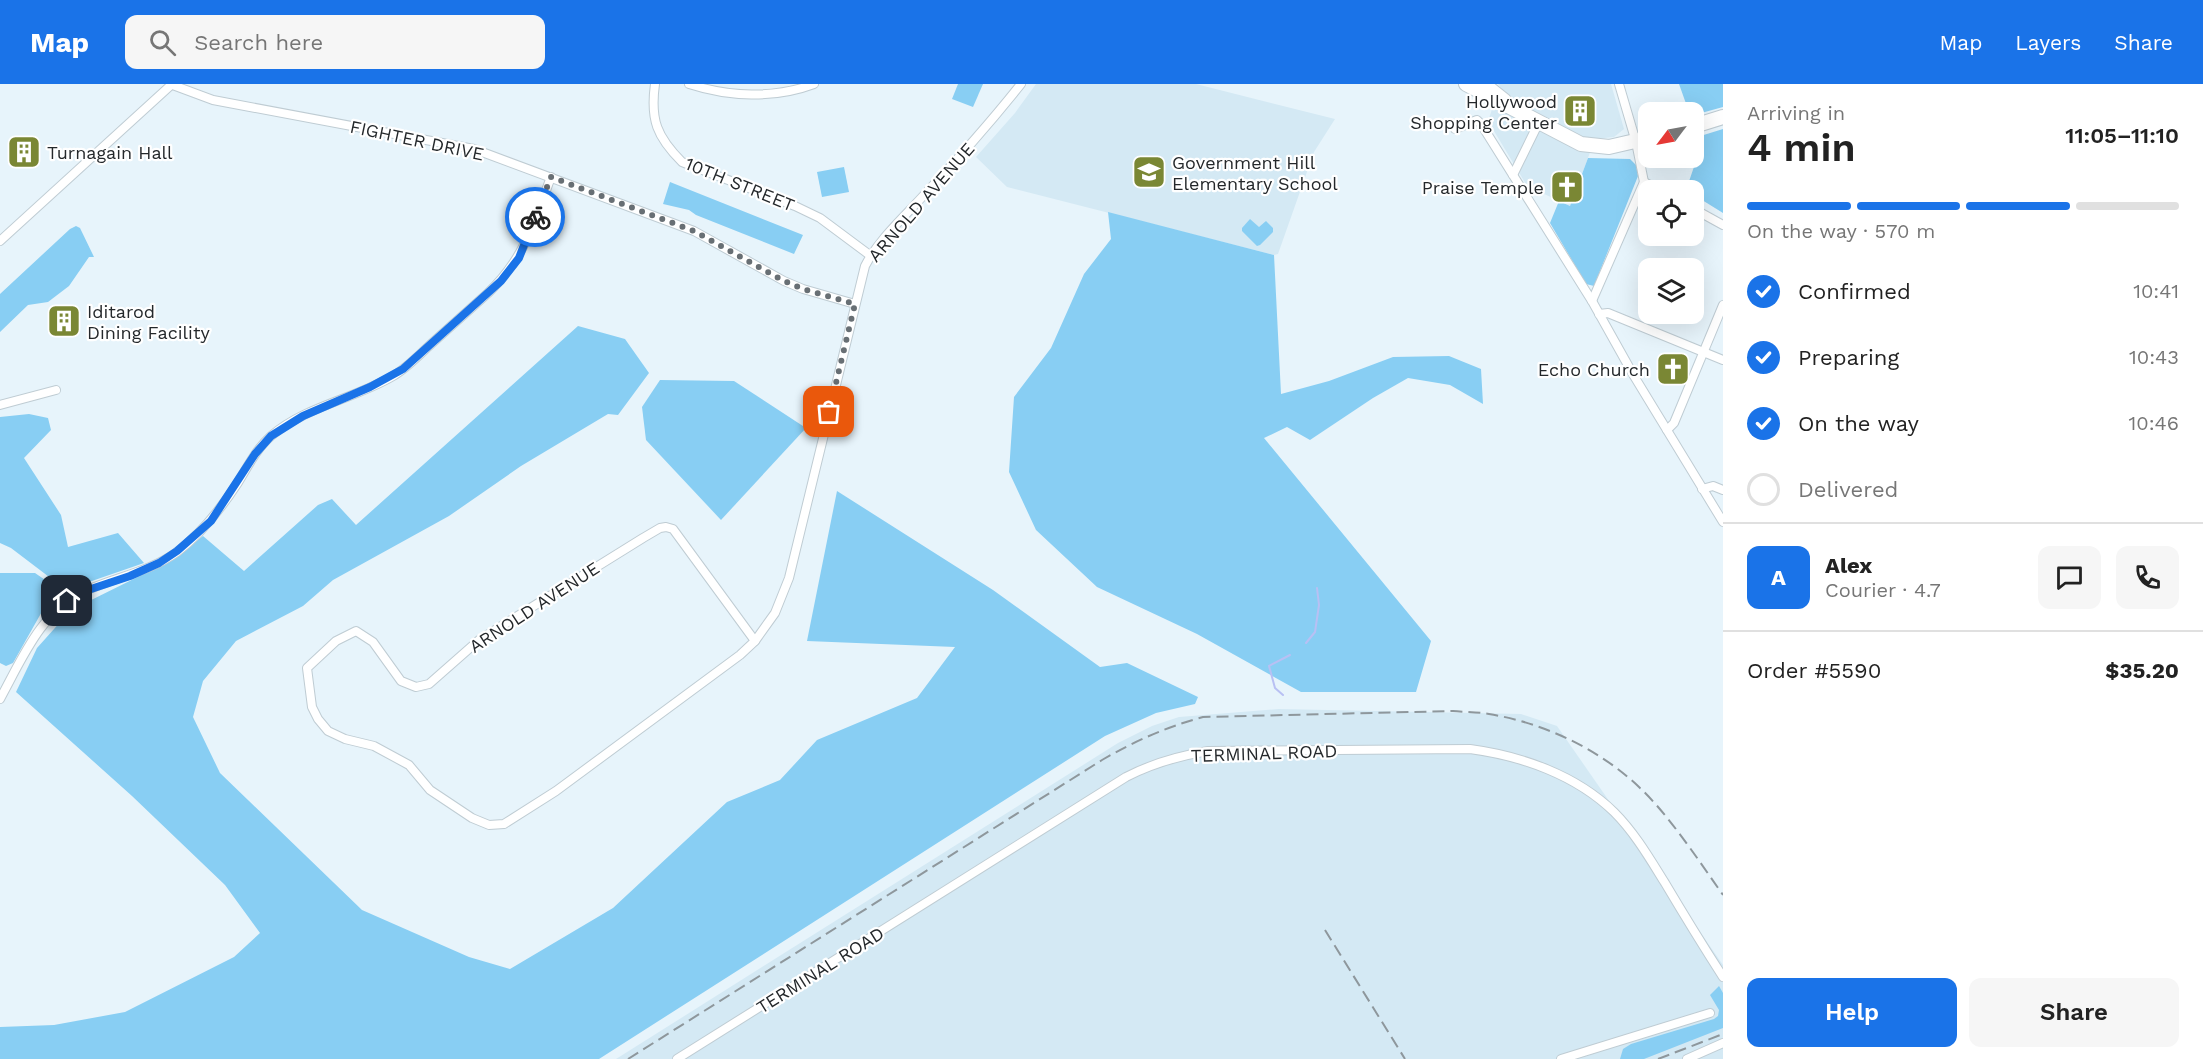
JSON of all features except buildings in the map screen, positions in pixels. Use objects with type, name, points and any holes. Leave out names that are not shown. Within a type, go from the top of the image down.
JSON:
[{"type":"main road","points":[[1466,84],[1516,108],[1581,144],[1609,147],[1638,141]]},
{"type":"main road","points":[[1704,123],[1723,117]]},
{"type":"street","name":"10TH STREET","points":[[655,84],[652,106],[655,121],[669,149],[682,162],[820,218],[871,256]]},
{"type":"street","points":[[689,84],[729,93],[753,95],[779,93],[814,84]]},
{"type":"street","name":"ARNOLD AVENUE","points":[[754,641],[673,529],[666,527],[643,538],[478,640],[429,684],[416,687],[401,681],[373,642],[357,631],[336,641],[307,668],[312,707],[318,720],[328,731],[345,739],[374,746],[409,765],[430,790],[472,818],[489,825],[504,824],[556,791],[740,655],[754,641],[775,613],[789,578],[865,266],[871,256],[988,126],[1021,84]]},
{"type":"street","points":[[1485,84],[1516,108]]},
{"type":"street","points":[[1619,84],[1638,130]]},
{"type":"street","points":[[0,241],[170,85]]},
{"type":"street","name":"FIGHTER DRIVE","points":[[170,85],[213,100],[474,149],[694,231],[784,281],[855,304]]},
{"type":"street","points":[[1455,129],[1477,120],[1481,124],[1592,301],[1723,522]]},
{"type":"street","points":[[1513,175],[1539,122]]},
{"type":"street","points":[[0,699],[38,631],[67,601],[85,591],[130,576],[159,563],[177,551],[211,521],[255,454],[271,436],[303,416],[370,387],[403,369],[488,293],[519,258],[551,177]]},
{"type":"street","points":[[1592,301],[1638,196]]},
{"type":"street","points":[[1704,215],[1723,225]]},
{"type":"street","points":[[1668,430],[1674,423],[1723,305]]},
{"type":"street","points":[[1599,314],[1608,313],[1723,360]]},
{"type":"street","points":[[0,405],[56,390]]},
{"type":"street","points":[[1702,489],[1713,486],[1723,490]]},
{"type":"street","name":"TERMINAL ROAD","points":[[677,1059],[1126,777],[1152,764],[1177,756],[1208,751],[1470,749],[1513,756],[1535,764],[1578,785],[1615,813],[1645,852],[1723,977]]},
{"type":"street","points":[[1561,1059],[1710,1013]]},
{"type":"street","points":[[1688,1059],[1723,1043]]},
{"type":"shaded area","points":[[958,84],[983,84],[973,107],[952,99]]},
{"type":"shaded area","name":"Government Hill Elementary School","points":[[1036,84],[1196,84],[1335,119],[1314,152],[1278,254],[1274,255],[1007,187],[976,157],[1015,113]]},
{"type":"shaded area","points":[[1498,84],[1611,84],[1624,129],[1614,137],[1595,139],[1570,206],[1527,186],[1488,121],[1500,86]]},
{"type":"shaded area","points":[[1679,84],[1723,84],[1723,107],[1704,112],[1704,102],[1685,102]]},
{"type":"shaded area","points":[[1723,129],[1723,213],[1704,201],[1704,180],[1689,180],[1694,168],[1704,168],[1704,135]]},
{"type":"shaded area","points":[[1588,158],[1630,159],[1636,165],[1638,176],[1594,286],[1586,284],[1550,223],[1559,201],[1570,206]]},
{"type":"shaded area","points":[[844,167],[849,192],[822,197],[817,172]]},
{"type":"shaded area","points":[[670,182],[803,235],[794,254],[696,215],[689,210],[663,204]]},
{"type":"shaded area","points":[[1108,212],[1274,255],[1281,394],[1329,381],[1393,357],[1449,356],[1481,369],[1483,404],[1450,385],[1408,378],[1373,398],[1310,440],[1287,427],[1264,438],[1431,641],[1416,692],[1301,692],[1197,634],[1097,587],[1036,530],[1009,472],[1014,397],[1051,348],[1084,274],[1111,239]]},
{"type":"shaded area","points":[[1250,219],[1259,227],[1266,221],[1273,228],[1273,232],[1257,246],[1242,231]]},
{"type":"shaded area","points":[[76,226],[80,228],[94,257],[89,257],[69,286],[48,302],[28,305],[0,332],[0,294]]},
{"type":"shaded area","points":[[578,326],[625,339],[649,373],[618,415],[608,414],[521,466],[449,516],[333,580],[303,606],[236,641],[203,681],[193,717],[220,773],[362,910],[469,957],[510,969],[613,908],[727,802],[780,780],[817,740],[917,698],[955,647],[807,641],[837,491],[993,590],[1100,667],[1127,663],[1198,697],[1195,704],[1156,713],[1105,736],[599,1059],[0,1059],[0,1027],[54,1025],[125,1012],[234,957],[260,933],[225,885],[132,796],[16,692],[37,648],[71,610],[170,561],[203,536],[244,571],[318,505],[332,499],[356,525]]},
{"type":"shaded area","points":[[660,380],[734,381],[806,428],[721,520],[646,440],[642,407]]},
{"type":"shaded area","points":[[29,414],[48,418],[51,430],[24,458],[61,515],[68,547],[118,533],[144,563],[89,582],[61,586],[11,548],[0,543],[0,417]]},
{"type":"shaded area","points":[[0,573],[35,573],[54,586],[54,602],[44,608],[13,663],[6,666],[0,663]]},
{"type":"shaded area","points":[[1279,709],[1521,714],[1557,726],[1723,965],[1723,1059],[616,1059],[1118,743],[1152,726],[1179,717]]},
{"type":"shaded area","points":[[1719,986],[1723,993],[1723,1028],[1644,1059],[1620,1059],[1623,1049],[1631,1044],[1714,1019],[1718,1016],[1719,1010],[1710,995]]},
{"type":"waterway","points":[[1306,643],[1315,632],[1319,605],[1317,588]]},
{"type":"waterway","points":[[1283,695],[1275,688],[1269,666],[1290,655]]},
{"type":"railway","points":[[628,1059],[1102,760],[1151,735],[1203,717],[1453,711],[1489,714],[1530,724],[1588,750],[1623,773],[1639,787],[1694,853],[1723,895]]},
{"type":"railway","points":[[1325,930],[1405,1059]]},
{"type":"railway","points":[[1658,1059],[1723,1034]]},
{"type":"way so far","points":[[535,217],[551,177],[694,231],[784,281],[803,289],[855,304],[829,412]]},
{"type":"place","name":"Hollywood Shopping Center","points":[[1580,111]]},
{"type":"place","name":"Turnagain Hall","points":[[24,152]]},
{"type":"place","name":"Government Hill Elementary School","points":[[1149,172]]},
{"type":"place","name":"Praise Temple","points":[[1567,187]]},
{"type":"place","name":"Iditarod Dining Facility","points":[[64,321]]},
{"type":"place","name":"Echo Church","points":[[1673,369]]},
{"type":"route","points":[[67,601],[85,591],[130,576],[159,563],[177,551],[211,521],[255,454],[271,436],[303,416],[370,387],[403,369],[501,281],[519,258],[535,217]]}]
